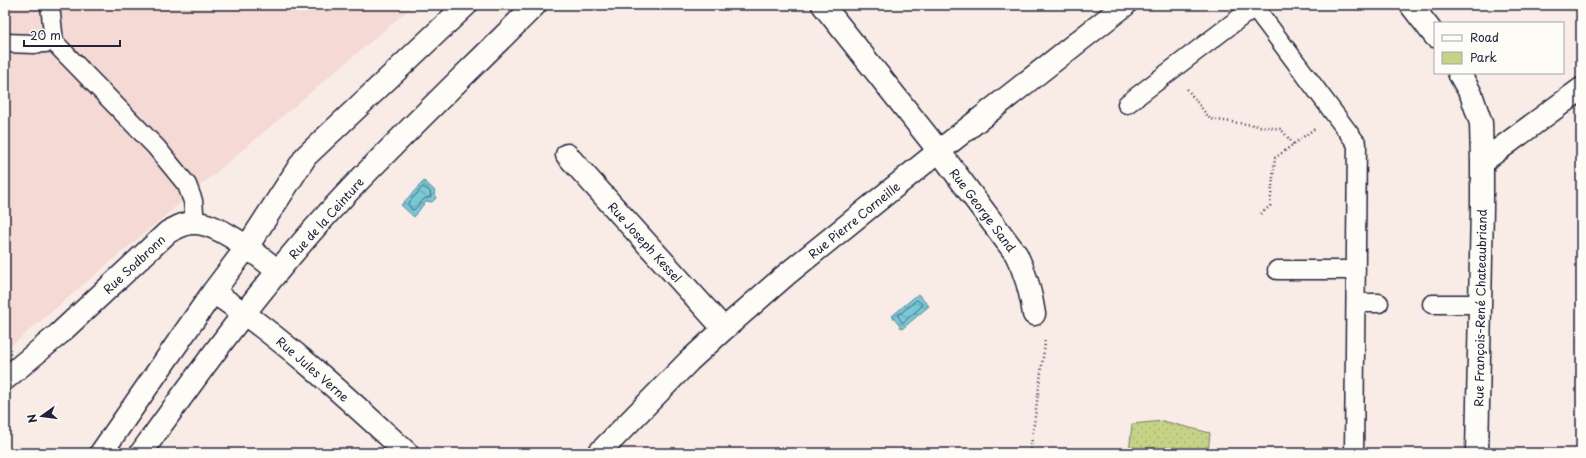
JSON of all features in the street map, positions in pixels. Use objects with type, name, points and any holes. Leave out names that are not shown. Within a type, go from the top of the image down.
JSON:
[{"type":"street","points":[[101,453],[213,292],[248,247],[306,156],[466,5]]},
{"type":"street","name":"Rue de la Ceinture","points":[[141,453],[244,312],[278,271],[345,195],[535,5]]},
{"type":"street","name":"Rue George Sand","points":[[823,5],[939,151],[1016,254],[1025,272],[1032,295],[1034,314]]},
{"type":"street","points":[[1411,5],[1434,35]]},
{"type":"street","name":"Rue Pierre Corneille","points":[[599,453],[689,361],[787,274],[1120,7]]},
{"type":"street","name":"Rue François-René Chateaubriand","points":[[1460,74],[1471,94],[1481,123],[1482,208],[1477,453]]},
{"type":"street","points":[[1482,162],[1581,89]]},
{"type":"street","name":"Rue Joseph Kessel","points":[[567,155],[724,329]]},
{"type":"street","points":[[195,222],[216,228],[248,247],[278,271]]},
{"type":"street","name":"Rue Sodbronn","points":[[5,379],[59,334],[168,232],[184,224],[195,222]]},
{"type":"street","name":"Rue Jules Verne","points":[[213,292],[244,312],[327,380],[407,453]]},
{"type":"lane","points":[[50,5],[54,42],[156,147],[187,185],[193,201],[195,222]]},
{"type":"lane","points":[[1127,104],[1254,6],[1357,144],[1354,453]]},
{"type":"lane","points":[[5,43],[34,44],[54,42]]},
{"type":"lane","points":[[1277,270],[1356,270]]},
{"type":"lane","points":[[1356,303],[1379,303]]},
{"type":"lane","points":[[1432,304],[1480,304]]},
{"type":"path","points":[[1172,70],[1210,119],[1282,129],[1294,145]]},
{"type":"path","points":[[1261,214],[1270,206],[1275,158],[1335,114]]},
{"type":"path","points":[[1030,453],[1045,343],[1034,314]]},
{"type":"shaded area","points":[[5,5],[414,5],[5,351]]},
{"type":"green space","points":[[1163,421],[1210,433],[1208,453],[1129,453],[1132,424]]},
{"type":"water","points":[[424,181],[435,191],[434,193],[436,198],[432,202],[426,201],[414,217],[401,205]]},
{"type":"water","points":[[918,294],[929,306],[902,329],[892,316]]}]
